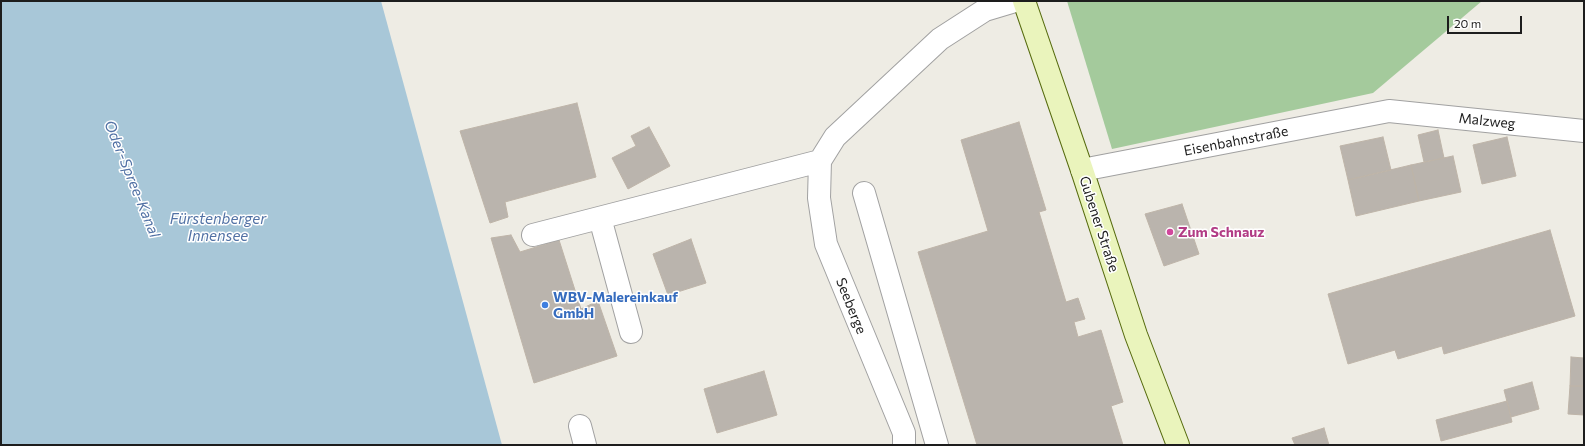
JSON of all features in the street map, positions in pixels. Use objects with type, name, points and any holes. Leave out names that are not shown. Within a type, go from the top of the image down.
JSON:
[{"type":"main road","name":"Gubener Straße","points":[[1024,1],[1082,170],[1136,336],[1178,445]]},
{"type":"street","name":"Seeberge","points":[[904,445],[904,433],[826,244],[818,198],[820,161],[835,137],[940,39],[985,10],[1016,1]]},
{"type":"street","name":"Eisenbahnstraße","points":[[1082,170],[1390,111]]},
{"type":"street","name":"Malzweg","points":[[1390,111],[1584,131]]},
{"type":"street","points":[[533,235],[820,161]]},
{"type":"street","points":[[864,194],[938,445]]},
{"type":"street","points":[[600,218],[631,332]]},
{"type":"green space","points":[[1067,1],[1482,1],[1373,93],[1112,149]]},
{"type":"water","name":"Fürstenberger Innensee","points":[[1,1],[381,1],[502,445],[1,445]]},
{"type":"building","points":[[577,103],[596,177],[505,202],[508,217],[490,223],[460,131]]},
{"type":"building","points":[[1019,122],[1046,210],[1039,212],[1066,302],[1078,298],[1085,319],[1074,322],[1078,337],[1101,330],[1123,402],[1111,406],[1123,445],[977,445],[918,252],[988,231],[961,140]]},
{"type":"building","points":[[649,127],[670,166],[628,189],[612,158],[636,146],[631,136]]},
{"type":"building","points":[[1438,130],[1444,158],[1424,162],[1418,135]]},
{"type":"building","points":[[1383,137],[1391,170],[1348,180],[1340,146]]},
{"type":"building","points":[[1507,137],[1516,176],[1482,184],[1473,145]]},
{"type":"building","points":[[1453,156],[1461,192],[1419,201],[1411,165]]},
{"type":"building","points":[[1411,165],[1419,201],[1356,216],[1348,180]]},
{"type":"building","points":[[1182,204],[1199,254],[1164,266],[1145,214]]},
{"type":"building","points":[[1550,230],[1575,316],[1444,354],[1442,346],[1398,359],[1395,350],[1348,364],[1328,294]]},
{"type":"building","name":"WBV-Malereinkauf GmbH","points":[[511,235],[520,252],[559,240],[581,309],[598,301],[617,356],[534,383],[491,238]]},
{"type":"building","points":[[691,239],[706,283],[668,295],[653,254]]},
{"type":"building","points":[[1571,357],[1584,358],[1584,386],[1570,386]]},
{"type":"building","points":[[764,371],[777,415],[717,433],[704,389]]},
{"type":"building","points":[[1532,382],[1539,409],[1511,417],[1504,390]]},
{"type":"building","points":[[1570,386],[1584,386],[1584,415],[1568,414]]},
{"type":"building","points":[[1507,401],[1512,422],[1441,441],[1436,420]]},
{"type":"building","points":[[1324,428],[1329,445],[1295,445],[1292,438]]},
{"type":"place","name":"Zum Schnauz","points":[[1170,232]]},
{"type":"place","name":"WBV-Malereinkauf GmbH","points":[[545,305]]},
{"type":"water label","name":"Oder-Spree-Kanal","points":[[132,179]]}]
